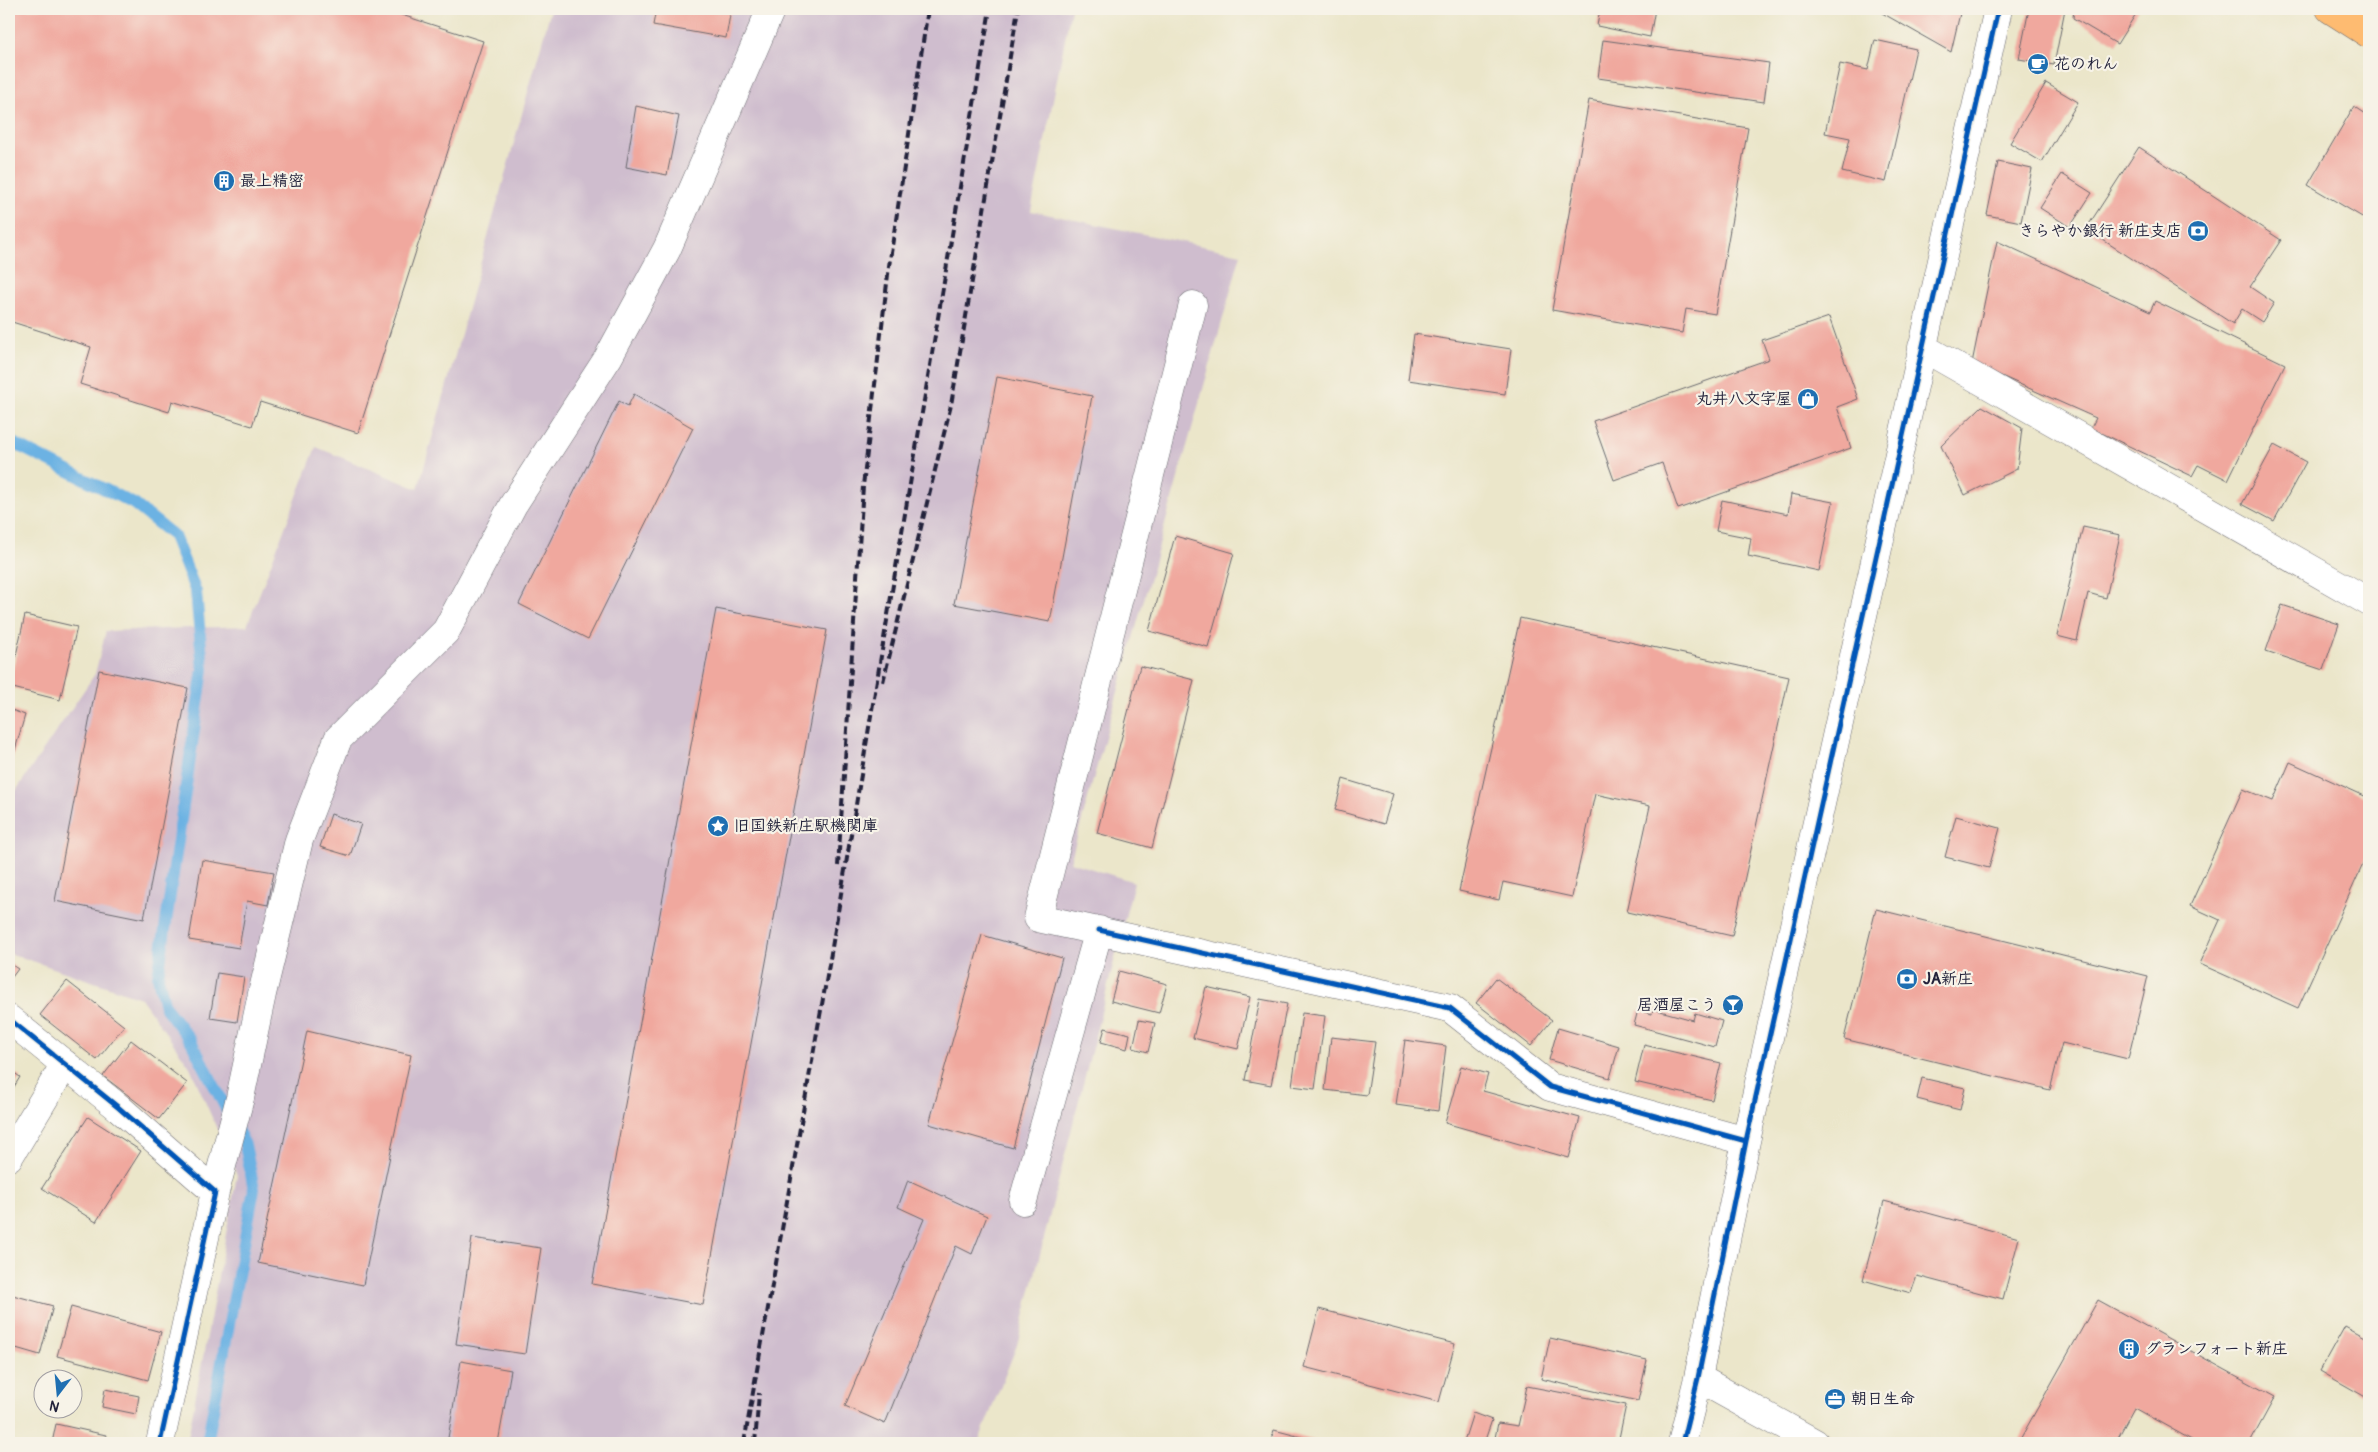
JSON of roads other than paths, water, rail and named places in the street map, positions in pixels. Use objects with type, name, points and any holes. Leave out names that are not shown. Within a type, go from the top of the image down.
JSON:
[{"type":"main road","points":[[2330,9],[2369,34]]},
{"type":"street","points":[[160,1443],[215,1192],[240,1098],[262,994],[299,840],[338,739],[446,630],[514,505],[608,358],[667,250],[772,9]]},
{"type":"street","points":[[1682,1443],[1698,1378],[1746,1141],[1998,9]]},
{"type":"street","points":[[1194,304],[1038,918],[1450,1008],[1550,1087],[1746,1141]]},
{"type":"street","points":[[1922,347],[2369,602]]},
{"type":"street","points":[[1023,1201],[1099,930]]},
{"type":"street","points":[[9,1019],[65,1064],[215,1192]]},
{"type":"street","points":[[9,1157],[65,1064]]},
{"type":"street","points":[[1698,1378],[1815,1443]]},
{"type":"waterway","points":[[9,441],[134,504],[174,536],[196,592],[203,669],[158,977],[165,1007],[191,1041],[245,1145],[254,1189],[207,1443]]},
{"type":"railway","points":[[838,866],[863,486],[889,266],[928,9]]},
{"type":"railway","points":[[744,1443],[829,965],[990,9]]},
{"type":"railway","points":[[883,682],[951,405],[1018,9]]},
{"type":"railway","points":[[755,1443],[759,1393]]},
{"type":"place","name":"花のれん","points":[[2038,64]]},
{"type":"place","name":"最上精密","points":[[224,181]]},
{"type":"place","name":"きらやか銀行 新庄支店","points":[[2198,231]]},
{"type":"place","name":"丸井八文字屋","points":[[1808,399]]},
{"type":"place","name":"旧国鉄新庄駅機関庫","points":[[718,826]]},
{"type":"place","name":"JA新庄","points":[[1907,979]]},
{"type":"place","name":"居酒屋こう","points":[[1733,1005]]},
{"type":"place","name":"グランフォート新庄","points":[[2129,1349]]},
{"type":"place","name":"朝日生命","points":[[1835,1399]]}]
